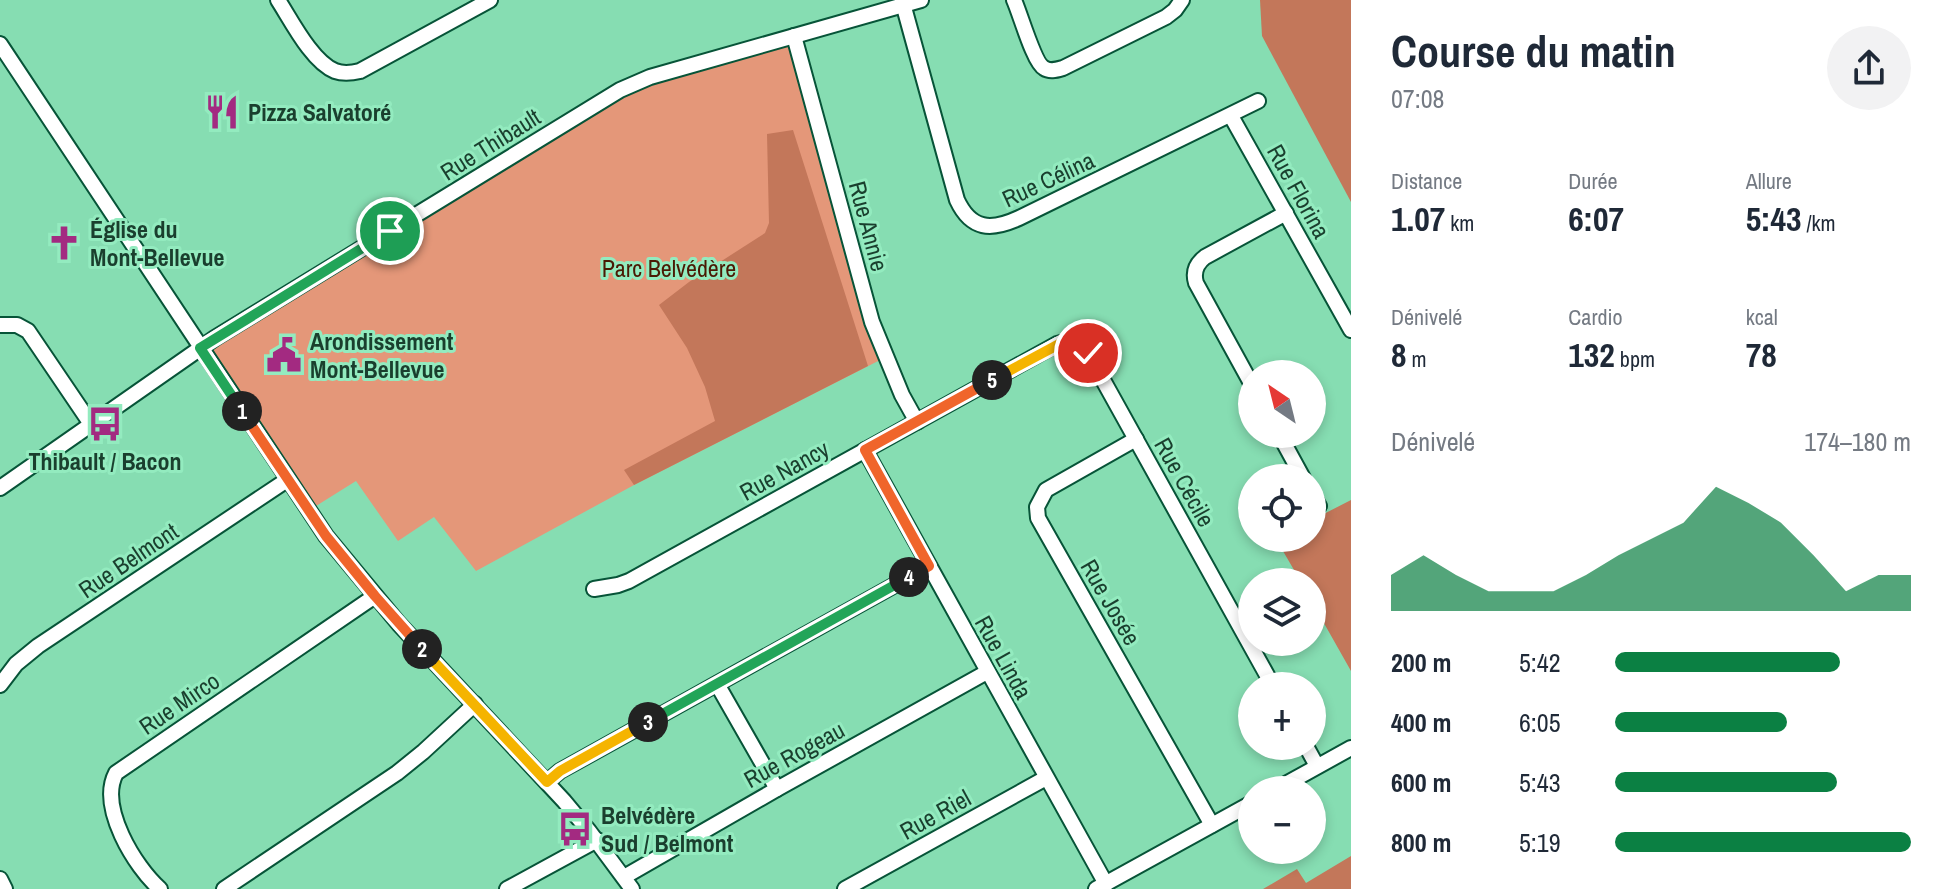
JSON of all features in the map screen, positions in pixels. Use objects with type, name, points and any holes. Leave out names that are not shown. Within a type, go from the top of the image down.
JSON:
[{"type":"street","points":[[278,0],[309,48],[327,67],[341,73],[360,71],[490,0]]},
{"type":"street","name":"Rue Thibault","points":[[0,488],[200,348],[630,85],[903,2],[921,0]]},
{"type":"street","points":[[1014,0],[1037,61],[1045,69],[1051,70],[1063,68],[1157,22],[1175,10],[1182,0]]},
{"type":"street","name":"Rue Célina","points":[[903,2],[957,200],[969,219],[979,224],[1007,224],[1258,101]]},
{"type":"street","name":"Rue Annie","points":[[794,36],[872,322],[902,395],[917,422]]},
{"type":"street","points":[[0,44],[326,536],[432,660],[547,782],[597,840],[628,883]]},
{"type":"street","name":"Rue Florina","points":[[1231,116],[1351,330]]},
{"type":"street","points":[[1238,360],[1196,283],[1196,267],[1205,257],[1286,213]]},
{"type":"street","points":[[0,325],[17,325],[28,331],[91,424]]},
{"type":"street","name":"Rue Nancy","points":[[594,589],[629,581],[1057,344],[1078,344]]},
{"type":"street","name":"Rue Cécile","points":[[1078,344],[1088,353],[1265,672]]},
{"type":"street","name":"Rue Josée","points":[[1136,439],[1046,490],[1037,507],[1038,518],[1212,825]]},
{"type":"street","name":"Rue Linda","points":[[865,450],[1046,778],[1101,886]]},
{"type":"street","name":"Rue Belmont","points":[[0,685],[16,664],[38,646],[287,480]]},
{"type":"street","points":[[547,782],[560,771],[929,566]]},
{"type":"street","name":"Rue Mirco","points":[[160,889],[139,866],[122,835],[111,788],[116,773],[375,596]]},
{"type":"street","name":"Rue Rogeau","points":[[628,883],[777,789],[987,672]]},
{"type":"street","points":[[717,684],[777,789]]},
{"type":"street","points":[[224,889],[397,773],[475,704]]},
{"type":"street","points":[[1300,776],[1351,748]]},
{"type":"street","points":[[1314,760],[1317,766]]},
{"type":"street","name":"Rue Riel","points":[[845,889],[1046,778]]},
{"type":"street","points":[[1101,886],[1238,811]]},
{"type":"street","points":[[507,889],[597,840]]},
{"type":"street","points":[[0,879],[5,889]]},
{"type":"green space","name":"Parc Belvédère","points":[[794,36],[886,357],[634,485],[476,571],[434,517],[398,541],[356,481],[308,511],[200,348],[620,90]]},
{"type":"shaded area","points":[[1260,0],[1351,0],[1351,202],[1262,36]]},
{"type":"shaded area","points":[[793,130],[868,366],[634,485],[624,470],[715,421],[705,387],[687,348],[659,305],[765,233],[769,223],[767,134]]},
{"type":"shaded area","points":[[1351,500],[1351,671],[1326,627],[1326,568],[1293,568],[1284,552],[1326,552],[1326,513]]},
{"type":"shaded area","points":[[1351,856],[1351,889],[1263,889],[1297,869],[1306,883]]},
{"type":"place","name":"Pizza Salvatoré","points":[[222,112]]},
{"type":"place","name":"Église du Mont-Bellevue","points":[[64,243]]},
{"type":"place","name":"Arondissement Mont-Bellevue","points":[[284,355]]},
{"type":"place","name":"Thibault / Bacon","points":[[105,424]]},
{"type":"place","name":"Belvédère Sud / Belmont","points":[[575,829]]},
{"type":"route","points":[[390,231],[200,348],[308,511],[349,565],[399,624],[547,782],[560,771],[929,566],[865,450],[1057,344],[1073,342],[1088,353]]}]
